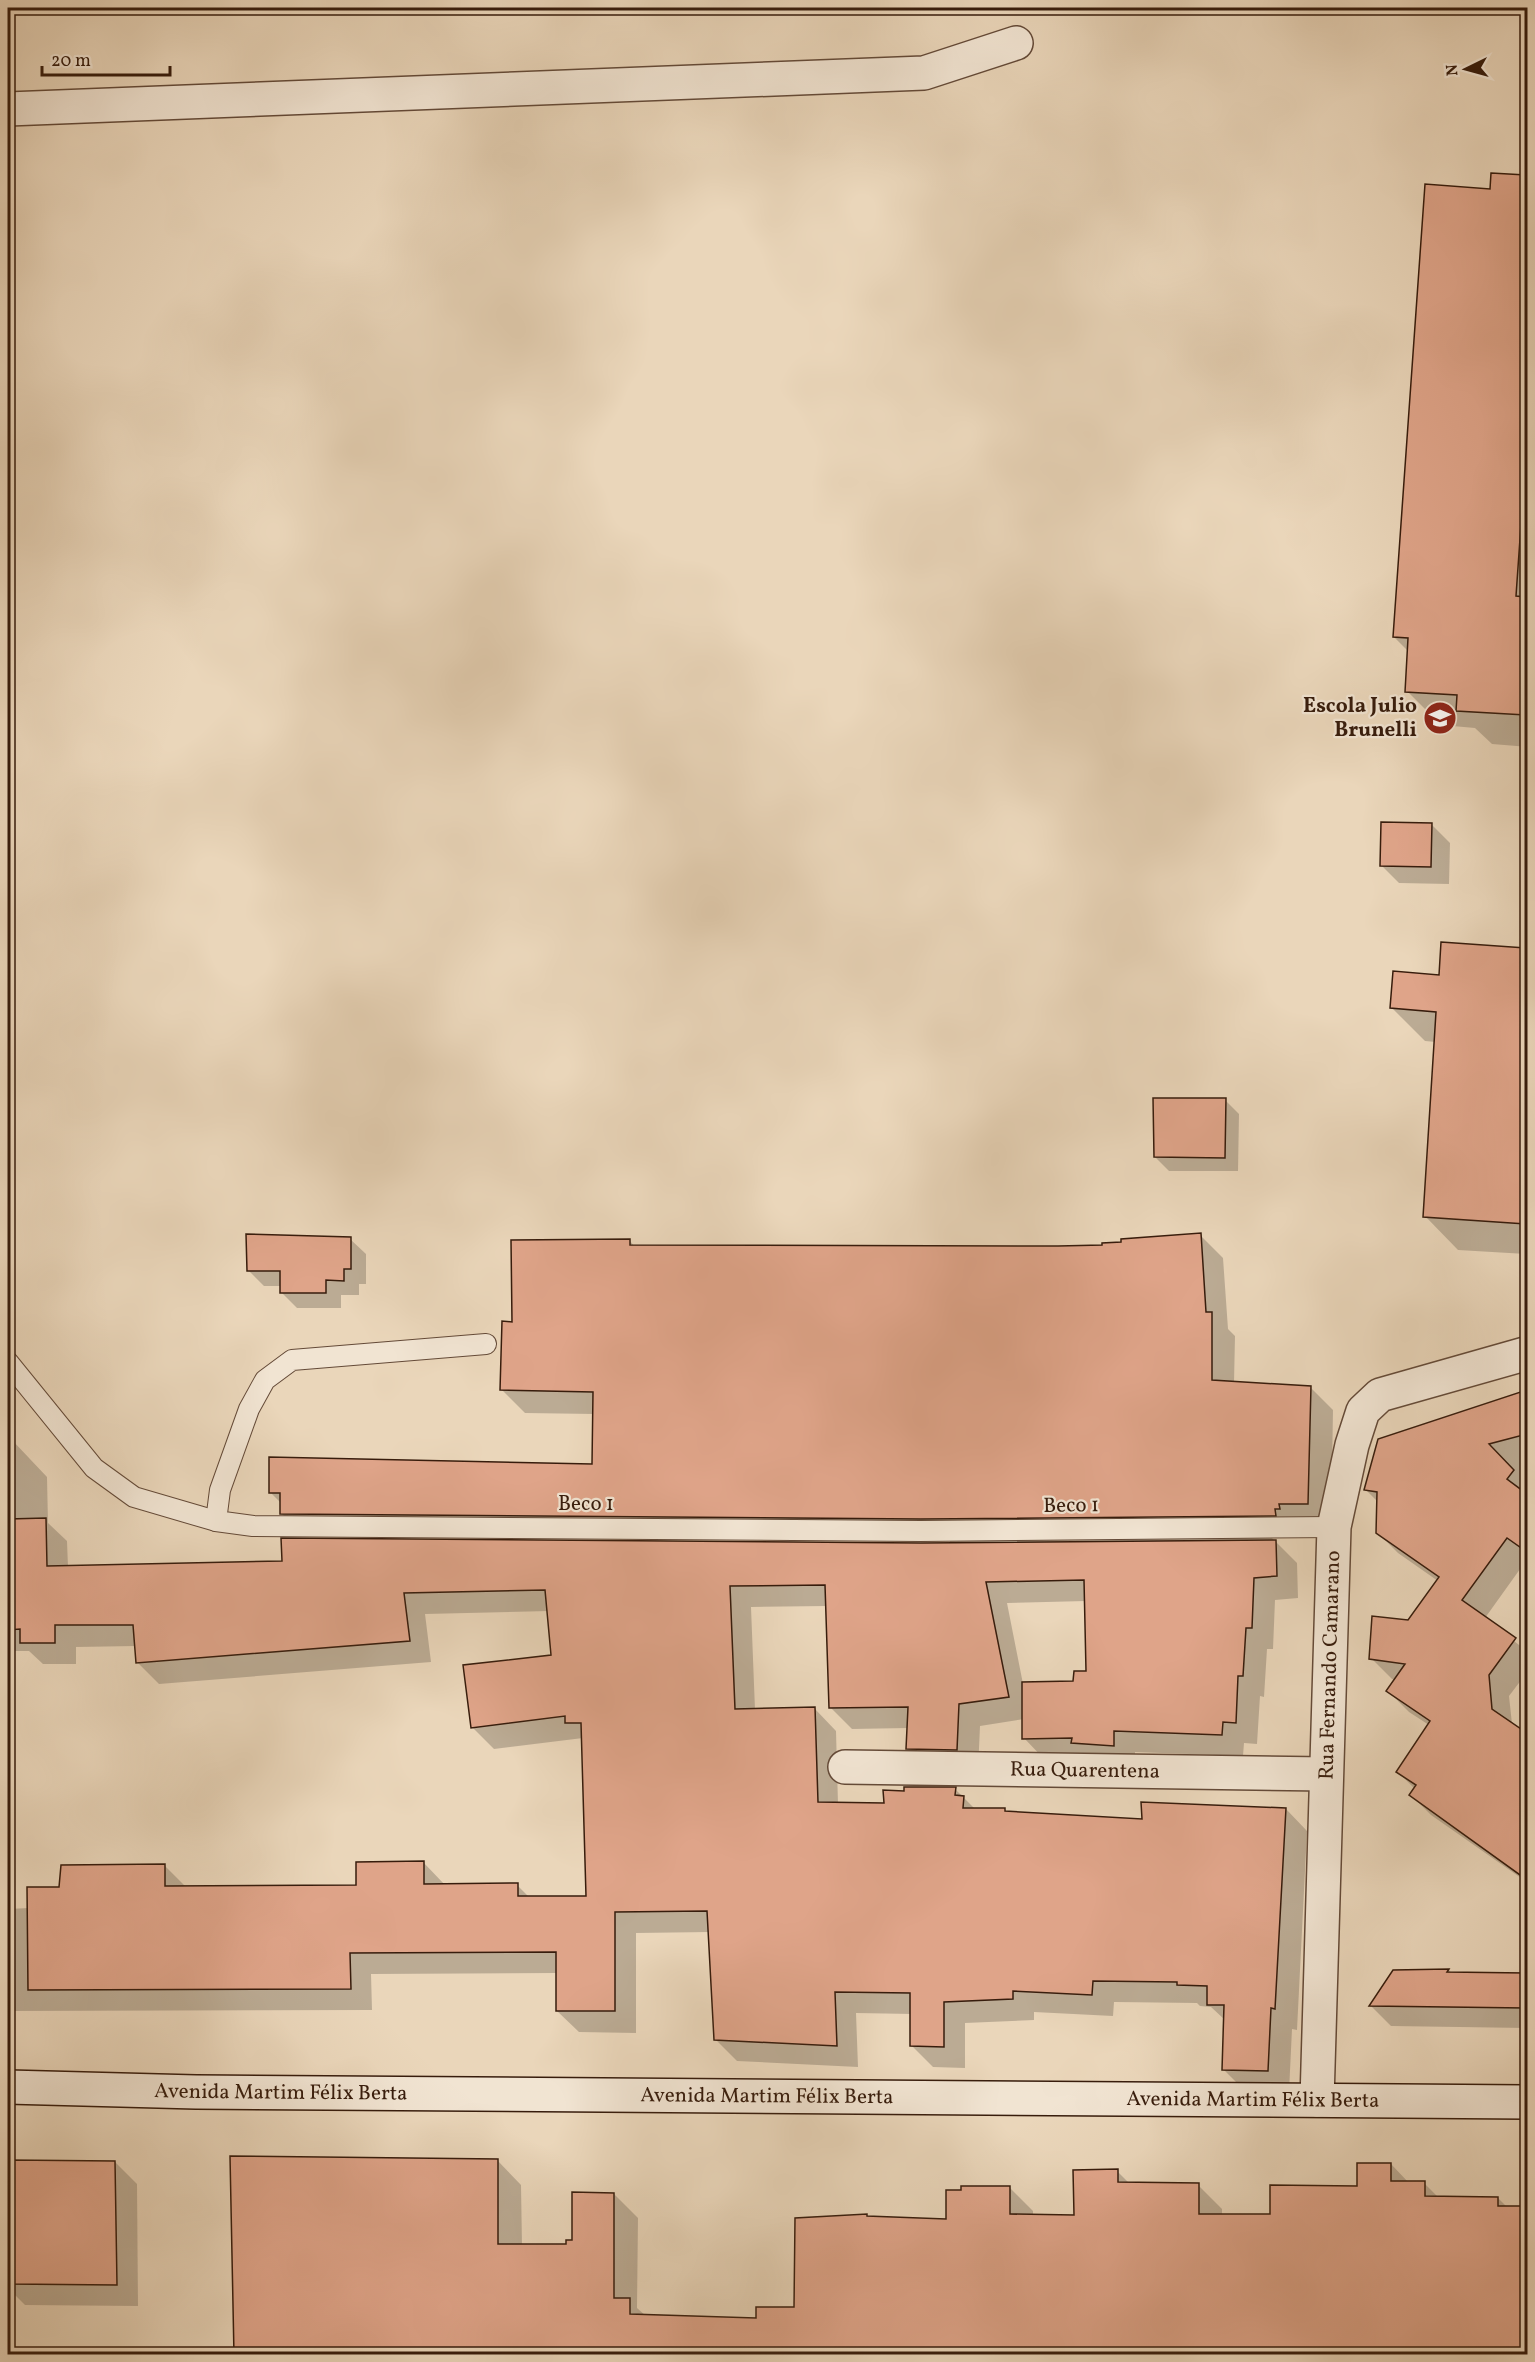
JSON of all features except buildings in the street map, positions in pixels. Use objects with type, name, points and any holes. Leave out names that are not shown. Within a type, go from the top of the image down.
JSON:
[{"type":"street","points":[[8,109],[924,73],[1016,43]]},
{"type":"street","name":"Rua Fernando Camarano","points":[[1317,2100],[1334,1527],[1352,1445],[1363,1411],[1380,1395],[1527,1353]]},
{"type":"street","name":"Rua Quarentena","points":[[845,1767],[1326,1774]]},
{"type":"street","name":"Avenida Martim Félix Berta","points":[[8,2087],[196,2092],[1527,2102]]},
{"type":"lane","points":[[216,1521],[220,1490],[249,1409],[266,1380],[292,1360],[486,1344]]},
{"type":"lane","name":"Beco 1","points":[[8,1362],[94,1468],[134,1497],[216,1521],[254,1526],[910,1531],[1334,1527]]},
{"type":"place","name":"Escola Julio Brunelli","points":[[1440,718]]}]
